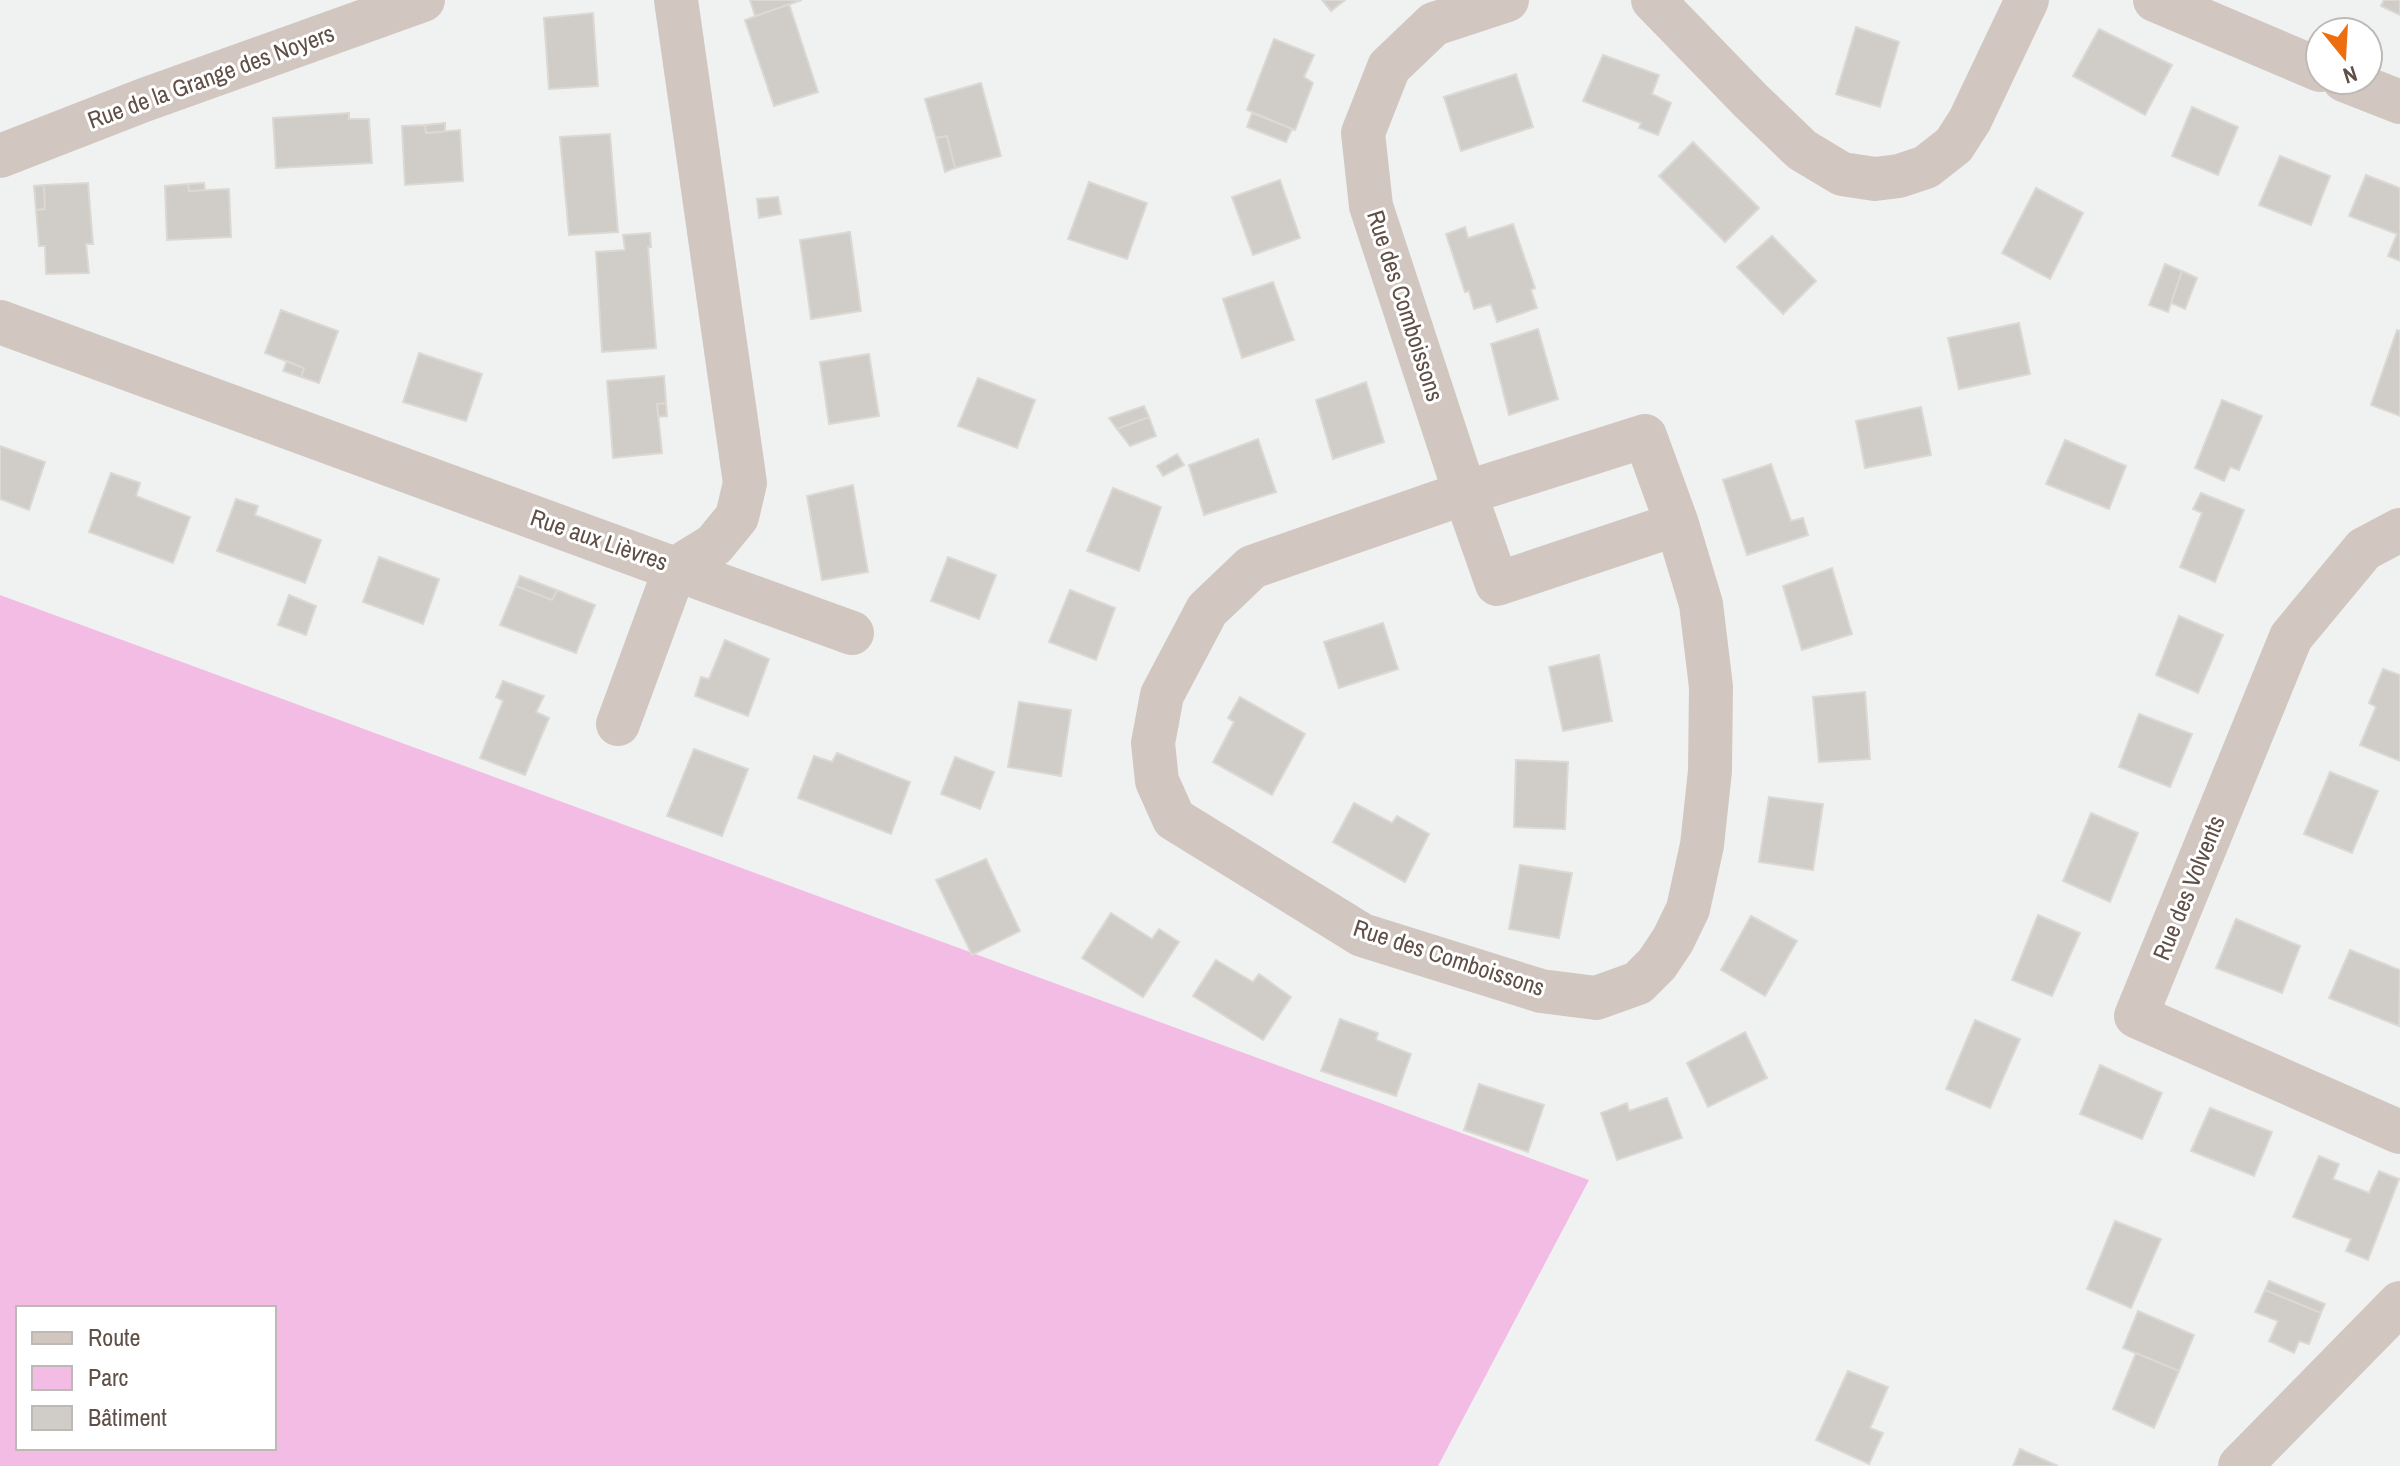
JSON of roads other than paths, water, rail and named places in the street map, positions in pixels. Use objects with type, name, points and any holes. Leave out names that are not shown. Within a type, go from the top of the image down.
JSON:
[{"type":"street","name":"Rue de la Grange des Noyers","points":[[0,156],[144,100],[423,0]]},
{"type":"street","name":"Rue aux Lièvres","points":[[0,322],[675,569],[714,545],[737,517],[745,483],[676,0]]},
{"type":"street","name":"Rue des Comboissons","points":[[1507,0],[1434,24],[1389,67],[1363,133],[1371,206],[1497,584],[1677,524]]},
{"type":"street","points":[[1653,0],[1802,150],[1842,174],[1875,179],[1899,176],[1926,167],[1954,145],[1970,120],[2027,0]]},
{"type":"street","points":[[2155,0],[2304,63]]},
{"type":"street","name":"Rue des Comboissons","points":[[1645,436],[1677,524],[1701,604],[1711,687],[1710,771],[1702,845],[1688,909],[1657,964],[1638,983],[1596,998],[1541,991],[1362,935],[1174,819],[1157,781],[1153,743],[1162,695],[1207,610],[1252,567],[1465,493],[1645,436]]},
{"type":"street","name":"Rue des Volvents","points":[[2400,530],[2364,549],[2291,637],[2136,1016],[2400,1132]]},
{"type":"street","points":[[618,724],[675,569],[852,633]]},
{"type":"street","points":[[2240,1466],[2400,1303]]}]
